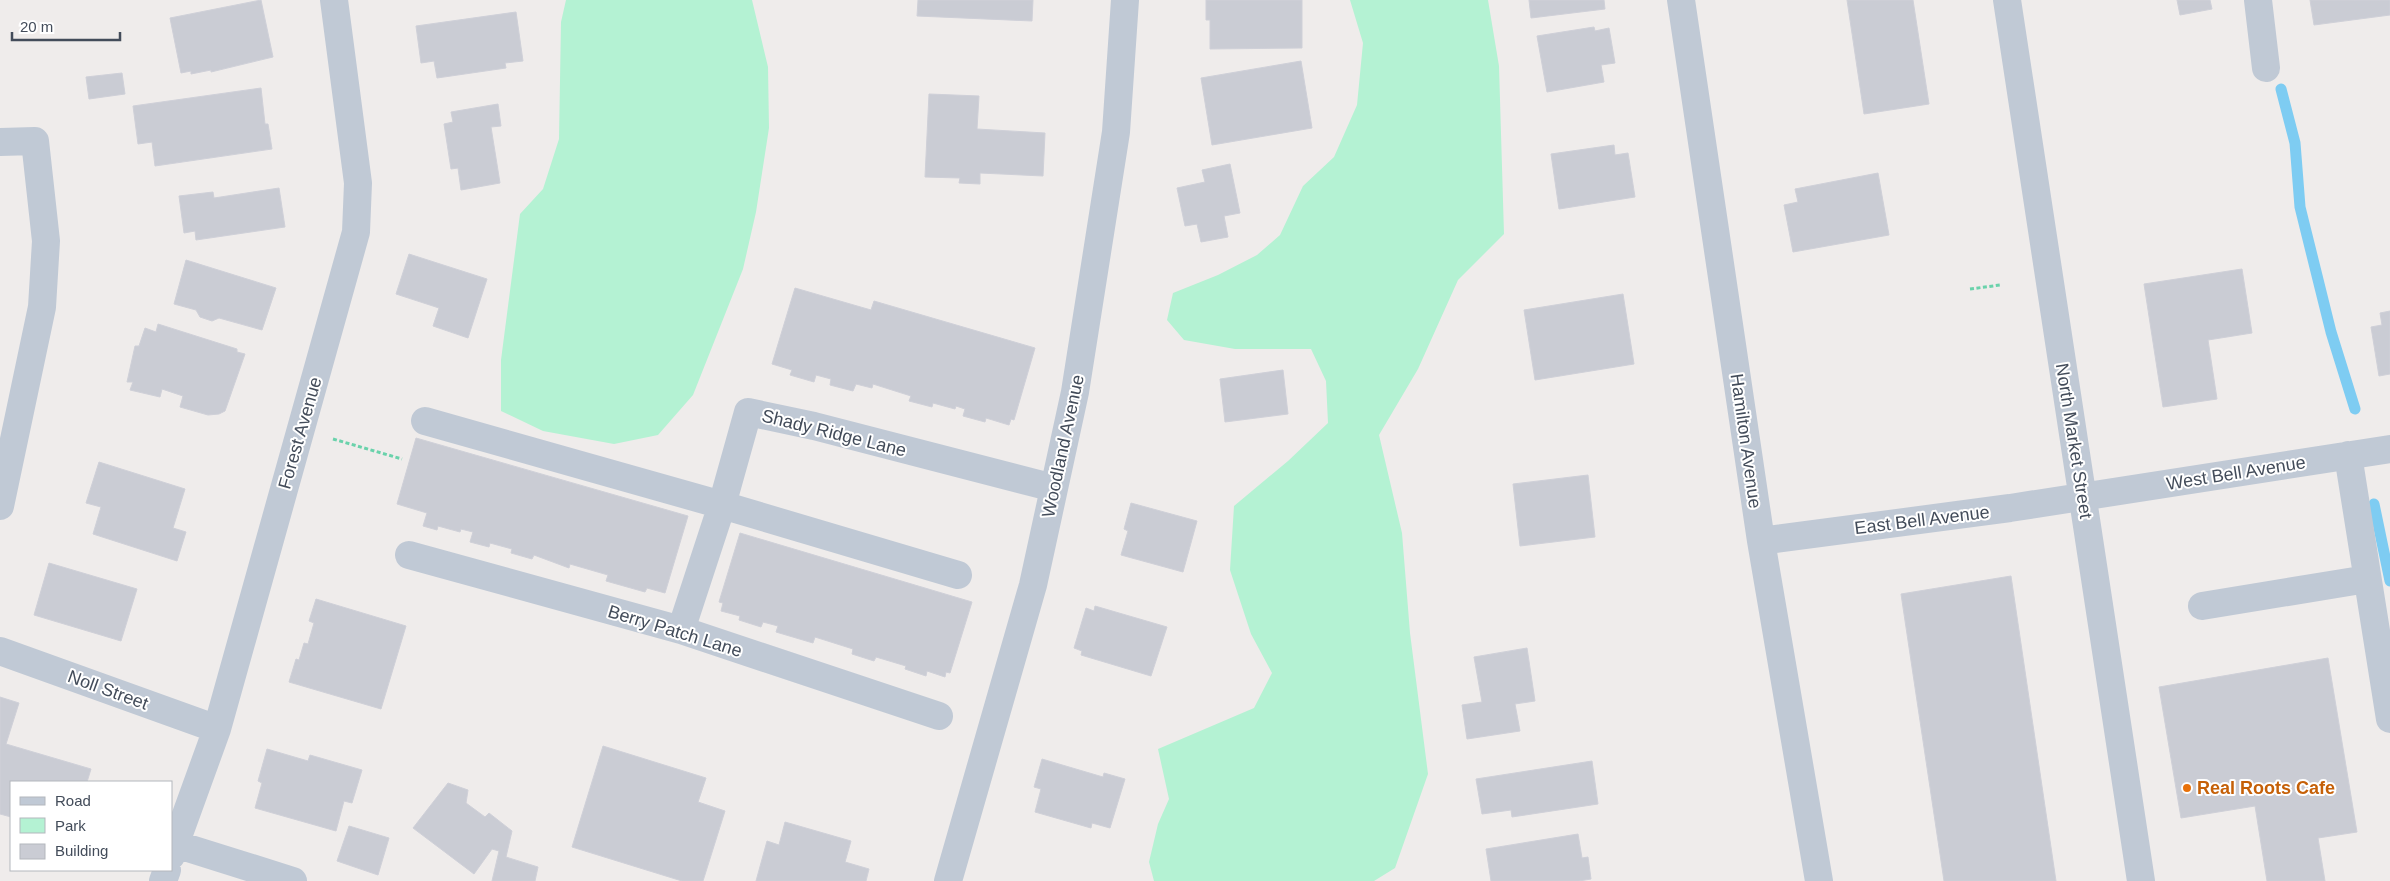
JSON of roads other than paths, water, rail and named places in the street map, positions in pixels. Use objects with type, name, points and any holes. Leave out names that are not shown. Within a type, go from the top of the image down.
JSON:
[{"type":"street","name":"Forest Avenue","points":[[173,850],[217,730],[356,232],[358,183],[334,0]]},
{"type":"street","name":"Woodland Avenue","points":[[948,881],[1033,585],[1075,392],[1116,132],[1125,0]]},
{"type":"street","name":"Hamilton Avenue","points":[[1680,0],[1761,541],[1819,881]]},
{"type":"street","name":"North Market Street","points":[[2007,0],[2141,881]]},
{"type":"street","points":[[2258,0],[2266,68]]},
{"type":"street","points":[[0,142],[35,141],[46,241],[42,307],[0,506]]},
{"type":"street","name":"Shady Ridge Lane","points":[[681,630],[722,505],[748,412],[814,426],[1054,488]]},
{"type":"street","points":[[425,422],[722,505],[958,575]]},
{"type":"street","name":"West Bell Avenue","points":[[2082,497],[2390,449]]},
{"type":"street","points":[[2348,455],[2390,719]]},
{"type":"street","name":"East Bell Avenue","points":[[1761,541],[2082,497]]},
{"type":"street","name":"Berry Patch Lane","points":[[409,556],[681,630],[939,716]]},
{"type":"street","points":[[2202,606],[2367,579]]},
{"type":"street","name":"Noll Street","points":[[0,651],[217,730]]},
{"type":"street","points":[[173,850],[292,881]]},
{"type":"waterway","points":[[2281,89],[2295,143],[2300,207],[2331,332],[2355,409]]},
{"type":"waterway","points":[[2374,504],[2390,581]]},
{"type":"place","name":"Real Roots Cafe","points":[[2187,788]]}]
